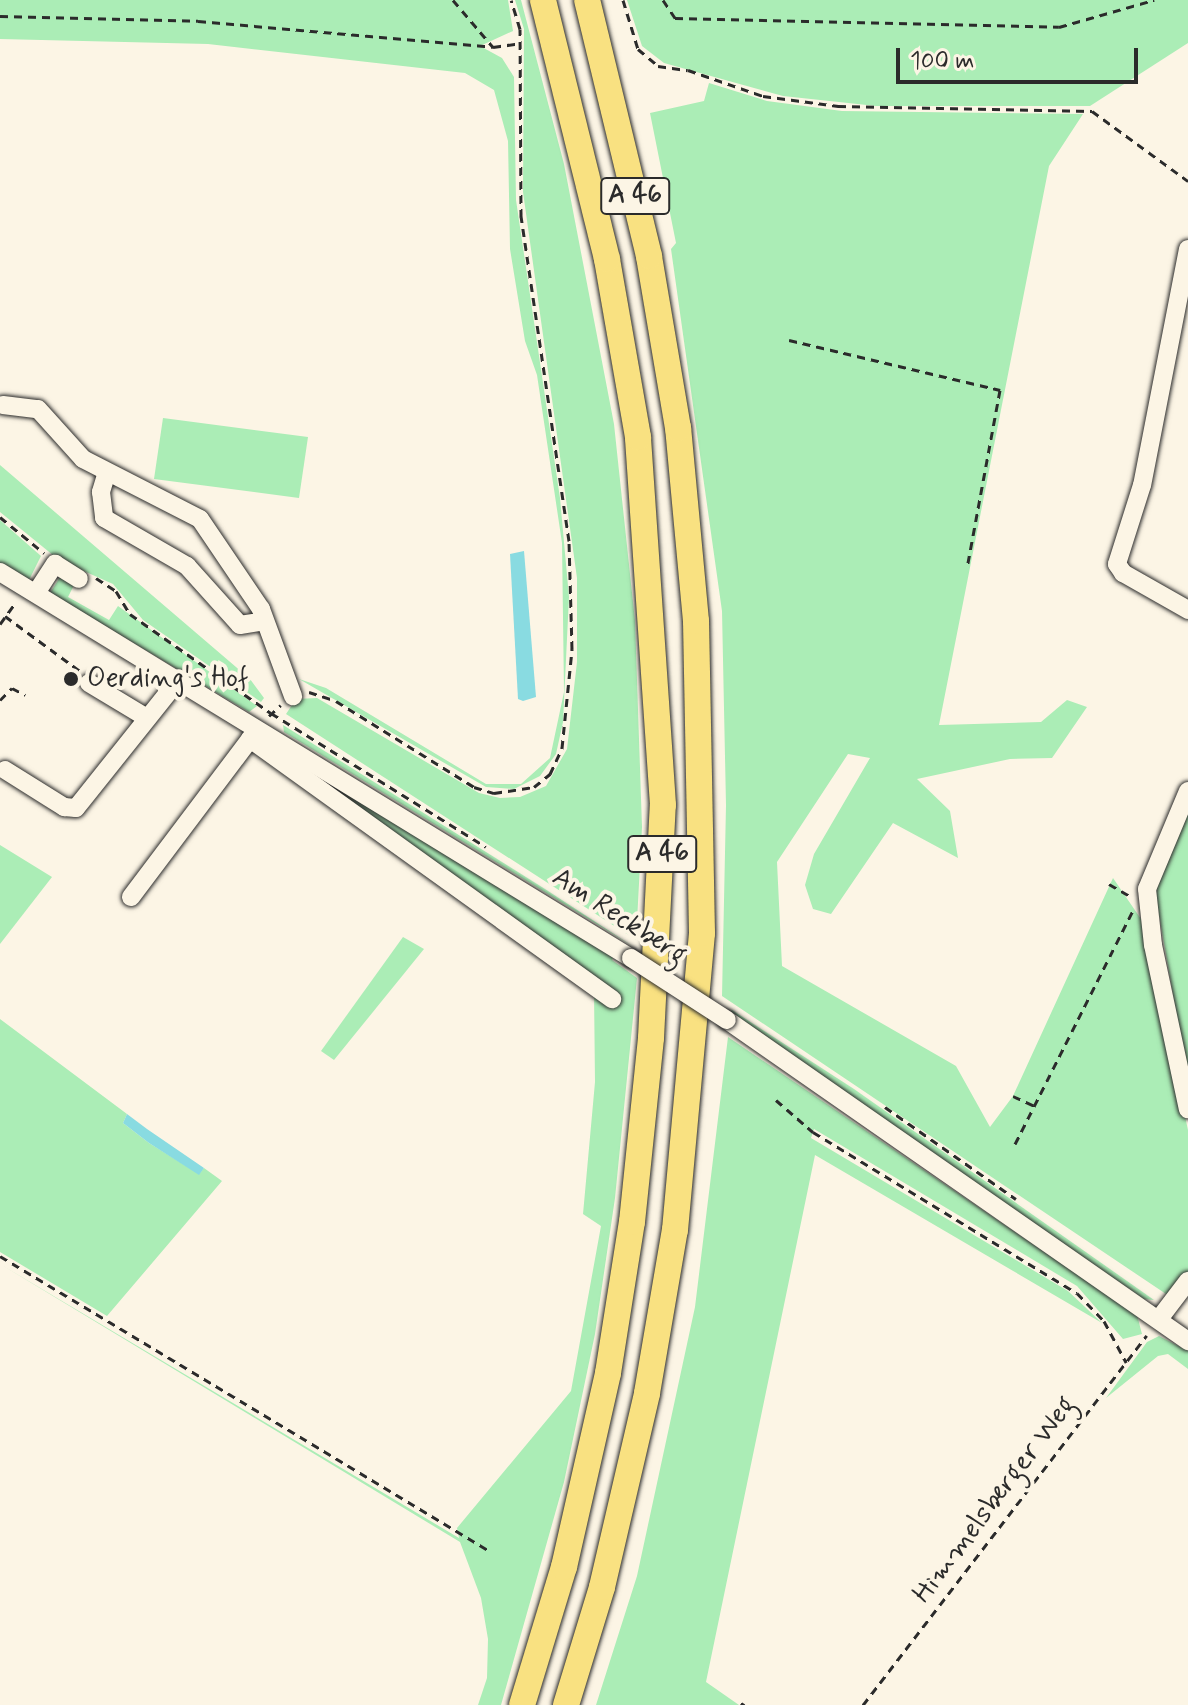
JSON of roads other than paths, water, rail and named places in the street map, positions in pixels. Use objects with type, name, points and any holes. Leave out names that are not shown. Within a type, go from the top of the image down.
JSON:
[{"type":"highway","name":"A 46","points":[[522,1705],[567,1553],[608,1373],[632,1222],[651,1038],[663,805],[638,437],[607,259],[543,0]]},
{"type":"highway","name":"A 46","points":[[566,1705],[606,1572],[647,1393],[672,1245],[688,1109],[702,905],[696,621],[678,428],[649,256],[587,0]]},
{"type":"street","points":[[1188,249],[1142,485],[1117,564],[1123,573],[1188,610]]},
{"type":"street","points":[[3,405],[38,409],[83,459],[200,519],[240,571],[265,621],[293,696]]},
{"type":"street","points":[[107,472],[101,492],[104,518],[187,566],[240,625],[265,621]]},
{"type":"street","points":[[31,590],[55,564],[84,577]]},
{"type":"street","name":"Am Reckberg","points":[[0,572],[260,726],[727,1020],[1188,1341]]},
{"type":"street","points":[[5,770],[64,807],[76,808],[179,679]]},
{"type":"street","points":[[89,683],[147,718]]},
{"type":"street","points":[[131,897],[260,726],[612,999]]},
{"type":"street","points":[[1188,791],[1147,889],[1153,945],[1188,1109]]},
{"type":"street","points":[[1159,1319],[1188,1281]]},
{"type":"water","points":[[524,551],[536,697],[523,701],[518,699],[510,554]]},
{"type":"water","points":[[127,1114],[204,1168],[199,1175],[123,1123]]},
{"type":"place","name":"Oerding's Hof","points":[[71,679]]}]
